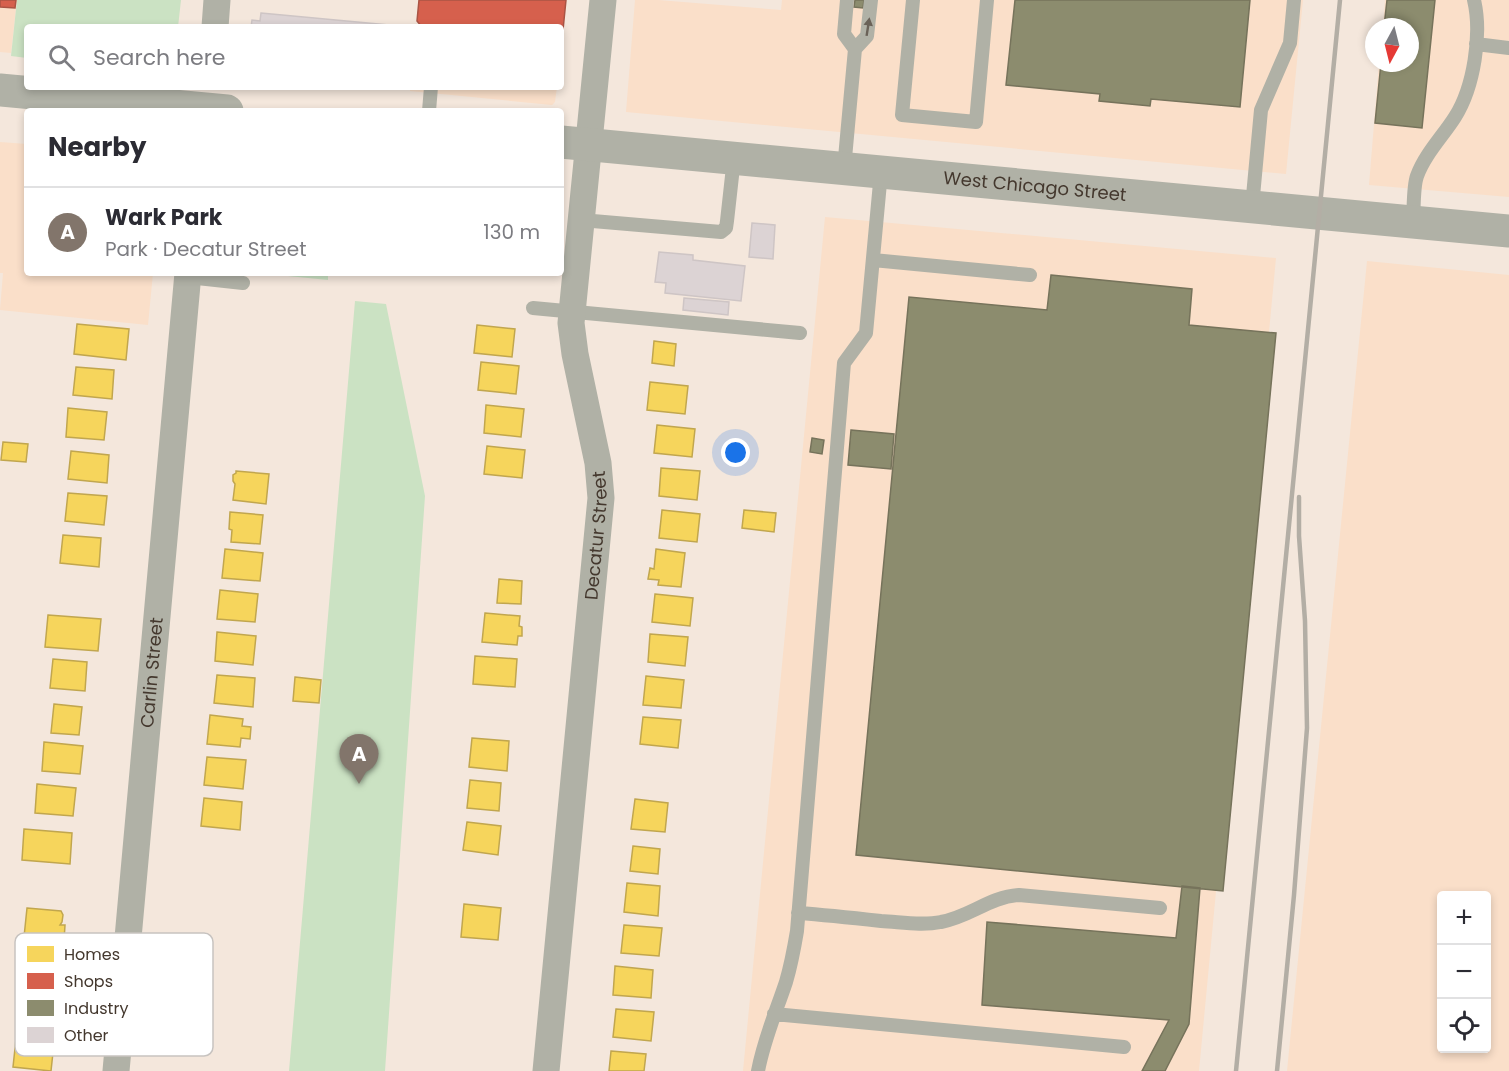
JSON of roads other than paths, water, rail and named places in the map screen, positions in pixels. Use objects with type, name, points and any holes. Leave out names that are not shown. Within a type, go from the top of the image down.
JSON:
[{"type":"street","points":[[215,24],[217,0]]},
{"type":"street","name":"Decatur Street","points":[[546,1071],[601,498],[598,463],[575,354],[572,311],[581,220],[575,143],[603,0]]},
{"type":"street","points":[[0,90],[92,105],[211,105]]},
{"type":"street","name":"West Chicago Street","points":[[575,143],[1509,231]]},
{"type":"street","name":"Carlin Street","points":[[128,933],[188,276]]},
{"type":"street","name":"Carlin Street","points":[[116,1071],[117,1056]]},
{"type":"lane","points":[[847,0],[844,34],[855,49]]},
{"type":"lane","points":[[844,169],[855,49],[867,36],[871,0]]},
{"type":"lane","points":[[913,0],[902,115],[976,122],[987,0]]},
{"type":"lane","points":[[1252,207],[1261,110],[1290,43],[1294,0]]},
{"type":"lane","points":[[1413,222],[1416,178],[1456,115],[1470,81],[1478,36],[1474,0]]},
{"type":"lane","points":[[1476,44],[1509,48]]},
{"type":"lane","points":[[429,108],[431,90]]},
{"type":"lane","points":[[581,220],[721,232],[726,228],[734,158]]},
{"type":"lane","points":[[758,1071],[764,1043],[793,957],[844,363],[866,333],[881,172]]},
{"type":"lane","points":[[873,260],[1030,275]]},
{"type":"lane","points":[[195,276],[243,283]]},
{"type":"lane","points":[[532,308],[800,333]]},
{"type":"lane","points":[[798,912],[914,924],[938,923],[954,920],[993,900],[1019,895],[1160,908]]},
{"type":"lane","points":[[774,1014],[1124,1047]]},
{"type":"railway","points":[[1236,1071],[1340,0]]},
{"type":"railway","points":[[1277,1071],[1307,728],[1299,497]]},
{"type":"place","name":"Wark Park","points":[[359,784]]}]
